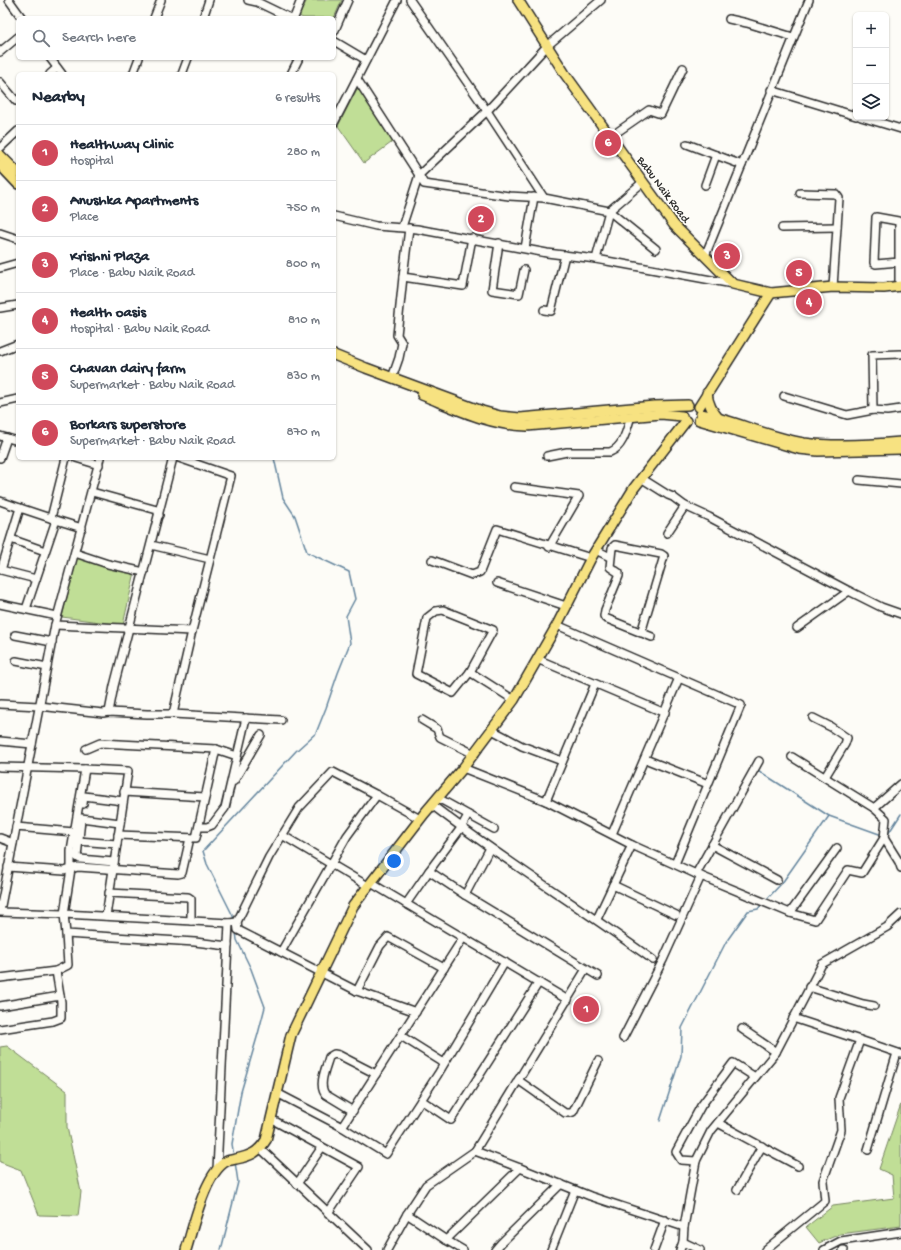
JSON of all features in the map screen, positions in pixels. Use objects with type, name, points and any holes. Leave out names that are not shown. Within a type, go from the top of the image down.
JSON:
[{"type":"main road","name":"Babu Naik Road","points":[[518,0],[565,74],[674,225],[733,284]]},
{"type":"main road","points":[[0,155],[16,171]]},
{"type":"main road","points":[[0,165],[16,182]]},
{"type":"main road","points":[[733,284],[771,293],[833,287],[884,288],[900,286]]},
{"type":"main road","points":[[336,363],[483,419],[501,424],[527,426],[661,414],[684,419],[694,423],[708,393],[771,293]]},
{"type":"main road","points":[[336,356],[392,378],[482,411],[500,416],[520,418],[693,404],[699,414],[798,449],[818,451],[901,449]]},
{"type":"main road","points":[[708,393],[711,408],[720,420]]},
{"type":"main road","points":[[186,1250],[207,1184],[217,1170],[227,1161],[248,1156],[260,1149],[266,1140],[291,1035],[353,906],[474,754],[514,700],[557,625],[593,554],[634,488],[684,419],[683,410],[688,405]]},
{"type":"main road","points":[[699,414],[803,443],[852,445],[901,442]]},
{"type":"street","points":[[8,0],[20,16]]},
{"type":"street","points":[[155,16],[161,0]]},
{"type":"street","points":[[204,16],[209,0]]},
{"type":"street","points":[[248,0],[257,2],[286,16]]},
{"type":"street","points":[[295,16],[301,0]]},
{"type":"street","points":[[336,27],[348,0]]},
{"type":"street","points":[[336,117],[397,0]]},
{"type":"street","points":[[410,0],[487,111],[544,198]]},
{"type":"street","points":[[392,378],[399,358],[402,343],[397,335],[403,277],[405,228],[419,174],[487,111],[547,46],[601,0]]},
{"type":"street","points":[[705,256],[771,90],[809,0]]},
{"type":"street","points":[[729,19],[793,37]]},
{"type":"street","points":[[0,52],[16,39]]},
{"type":"street","points":[[336,42],[366,60]]},
{"type":"street","points":[[51,60],[59,71]]},
{"type":"street","points":[[134,72],[138,60]]},
{"type":"street","points":[[183,72],[187,60]]},
{"type":"street","points":[[292,72],[298,60]]},
{"type":"street","points":[[610,137],[649,110],[661,114],[683,68]]},
{"type":"street","points":[[357,79],[424,184],[509,196],[544,198],[609,211],[656,249]]},
{"type":"street","points":[[0,82],[16,101]]},
{"type":"street","points":[[771,90],[853,115]]},
{"type":"street","points":[[871,120],[901,129]]},
{"type":"street","points":[[0,148],[16,133]]},
{"type":"street","points":[[687,144],[742,165]]},
{"type":"street","points":[[705,185],[716,155]]},
{"type":"street","points":[[596,259],[609,211],[643,182]]},
{"type":"street","points":[[800,193],[836,194],[839,198],[833,287]]},
{"type":"street","points":[[525,248],[534,197]]},
{"type":"street","points":[[336,216],[376,226],[405,228],[472,238],[499,244],[596,259],[733,284]]},
{"type":"street","points":[[899,262],[874,263],[876,217],[899,221],[900,286]]},
{"type":"street","points":[[782,228],[837,227]]},
{"type":"street","points":[[0,233],[16,238]]},
{"type":"street","points":[[403,277],[462,286],[472,238]]},
{"type":"street","points":[[499,244],[492,290],[519,294],[524,270]]},
{"type":"street","points":[[544,310],[551,311],[565,255]]},
{"type":"street","points":[[0,268],[16,264]]},
{"type":"street","points":[[0,308],[16,305]]},
{"type":"street","points":[[0,351],[16,345]]},
{"type":"street","points":[[873,410],[872,355],[901,354]]},
{"type":"street","points":[[784,396],[847,414],[873,410],[901,409]]},
{"type":"street","points":[[0,403],[16,399]]},
{"type":"street","points":[[547,456],[567,452],[615,451],[623,441],[631,416]]},
{"type":"street","points":[[0,458],[3,437],[16,440]]},
{"type":"street","points":[[26,609],[46,551],[66,460]]},
{"type":"street","points":[[109,712],[114,686],[172,460]]},
{"type":"street","points":[[173,714],[231,476],[185,460]]},
{"type":"street","points":[[100,461],[55,625],[0,911],[229,923],[237,922]]},
{"type":"street","points":[[641,478],[685,506],[709,517],[881,607],[901,614]]},
{"type":"street","points":[[858,480],[901,484]]},
{"type":"street","points":[[514,487],[579,496],[550,547]]},
{"type":"street","points":[[92,492],[157,510],[158,515]]},
{"type":"street","points":[[0,501],[82,528]]},
{"type":"street","points":[[667,533],[685,506]]},
{"type":"street","points":[[20,508],[2,570],[36,579]]},
{"type":"street","points":[[432,560],[472,575],[480,572],[497,529],[550,547],[610,557]]},
{"type":"street","points":[[11,540],[46,551]]},
{"type":"street","points":[[151,545],[210,559]]},
{"type":"street","points":[[641,633],[664,556],[661,554],[617,545],[612,548],[610,567],[619,573],[619,576],[604,616],[641,633],[652,637]]},
{"type":"street","points":[[75,553],[108,564],[144,572]]},
{"type":"street","points":[[497,583],[566,606]]},
{"type":"street","points":[[797,628],[848,590]]},
{"type":"street","points":[[0,604],[58,616]]},
{"type":"street","points":[[442,610],[492,630],[470,672],[453,693],[416,674],[427,618],[436,611],[442,610]]},
{"type":"street","points":[[55,625],[192,631]]},
{"type":"street","points":[[557,625],[741,705],[674,864]]},
{"type":"street","points":[[15,635],[52,642]]},
{"type":"street","points":[[537,659],[665,713]]},
{"type":"street","points":[[16,660],[47,667]]},
{"type":"street","points":[[470,672],[514,700]]},
{"type":"street","points":[[612,834],[679,678]]},
{"type":"street","points":[[546,801],[595,684]]},
{"type":"street","points":[[0,704],[39,706],[103,713],[173,714],[281,720]]},
{"type":"street","points":[[199,827],[207,828],[212,825],[225,808],[246,718]]},
{"type":"street","points":[[813,718],[831,727],[847,738],[825,778]]},
{"type":"street","points":[[422,720],[437,728],[440,737],[474,754]]},
{"type":"street","points":[[492,730],[522,746],[562,761]]},
{"type":"street","points":[[230,787],[261,735]]},
{"type":"street","points":[[0,741],[32,744]]},
{"type":"street","points":[[86,749],[100,743],[216,749],[237,756]]},
{"type":"street","points":[[118,835],[196,838],[216,749]]},
{"type":"street","points":[[463,768],[546,801],[632,845],[699,875],[790,913],[815,920],[848,870],[862,873],[884,838],[886,819],[874,808],[792,757]]},
{"type":"street","points":[[645,760],[708,784]]},
{"type":"street","points":[[623,1038],[663,960],[712,845],[759,761]]},
{"type":"street","points":[[0,767],[128,771],[106,916]]},
{"type":"street","points":[[0,978],[56,971],[68,965],[64,914],[71,869],[71,851],[85,769]]},
{"type":"street","points":[[416,1012],[357,991],[321,973],[238,930],[237,922],[269,857],[299,808],[333,772],[420,820]]},
{"type":"street","points":[[874,808],[901,784]]},
{"type":"street","points":[[124,792],[205,797]]},
{"type":"street","points":[[281,952],[347,836],[377,795]]},
{"type":"street","points":[[123,801],[84,796],[78,841],[77,857],[80,860],[113,866],[178,874],[182,873],[190,838]]},
{"type":"street","points":[[438,798],[494,830]]},
{"type":"street","points":[[432,805],[461,828],[596,919],[653,960]]},
{"type":"street","points":[[406,904],[461,828],[468,815]]},
{"type":"street","points":[[81,818],[120,822]]},
{"type":"street","points":[[16,827],[74,832]]},
{"type":"street","points":[[282,835],[331,864],[406,904],[568,1000]]},
{"type":"street","points":[[0,838],[13,843]]},
{"type":"street","points":[[884,838],[900,864]]},
{"type":"street","points":[[78,841],[117,844]]},
{"type":"street","points":[[596,919],[632,845]]},
{"type":"street","points":[[712,845],[777,880]]},
{"type":"street","points":[[465,895],[490,848]]},
{"type":"street","points":[[790,913],[837,848]]},
{"type":"street","points":[[8,867],[64,871],[78,868],[113,866]]},
{"type":"street","points":[[429,871],[465,895],[598,976]]},
{"type":"street","points":[[613,885],[676,915]]},
{"type":"street","points":[[109,893],[188,897],[191,899],[192,903],[191,921]]},
{"type":"street","points":[[680,1250],[683,1242],[684,1226],[696,1161],[711,1131],[776,1052],[822,964],[887,927],[901,914]]},
{"type":"street","points":[[217,1170],[229,923]]},
{"type":"street","points":[[66,934],[195,942],[228,946]]},
{"type":"street","points":[[357,991],[380,946],[388,937],[444,968]]},
{"type":"street","points":[[342,1127],[463,938]]},
{"type":"street","points":[[277,1093],[342,1127],[386,1154],[444,1063],[505,962]]},
{"type":"street","points":[[387,1250],[407,1214],[426,1185],[475,1150],[586,970]]},
{"type":"street","points":[[0,1029],[53,1021],[61,1018],[60,996],[56,971]]},
{"type":"street","points":[[421,1100],[451,1120],[539,982]]},
{"type":"street","points":[[809,987],[874,1006]]},
{"type":"street","points":[[0,1006],[60,996]]},
{"type":"street","points":[[793,1018],[899,1053],[868,1150]]},
{"type":"street","points":[[742,1029],[776,1052]]},
{"type":"street","points":[[401,1036],[444,1063]]},
{"type":"street","points":[[765,1250],[825,1201],[823,1181],[841,1130],[839,1098],[860,1040]]},
{"type":"street","points":[[353,1111],[325,1094],[322,1090],[329,1057],[334,1054],[339,1055],[376,1074]]},
{"type":"street","points":[[518,1080],[565,1113],[570,1113],[573,1112],[598,1060]]},
{"type":"street","points":[[696,1161],[681,1160],[676,1152],[701,1106],[733,1063],[755,1077]]},
{"type":"street","points":[[272,1119],[359,1167],[328,1213]]},
{"type":"street","points":[[718,1123],[798,1166]]},
{"type":"street","points":[[737,1190],[762,1146]]},
{"type":"street","points":[[297,1184],[322,1147]]},
{"type":"street","points":[[260,1149],[368,1250]]},
{"type":"street","points":[[475,1150],[576,1190],[684,1226]]},
{"type":"street","points":[[446,1240],[520,1168]]},
{"type":"street","points":[[495,1250],[561,1184]]},
{"type":"street","points":[[551,1250],[576,1190]]},
{"type":"street","points":[[407,1214],[463,1250]]},
{"type":"street","points":[[654,1250],[665,1220]]},
{"type":"street","points":[[824,1250],[841,1241],[901,1232]]},
{"type":"street","points":[[683,1242],[700,1250]]},
{"type":"green space","points":[[307,0],[342,0],[335,16],[299,16]]},
{"type":"green space","points":[[358,87],[395,140],[364,163],[338,126]]},
{"type":"green space","points":[[77,557],[135,572],[123,625],[62,617]]},
{"type":"green space","points":[[7,1046],[67,1091],[67,1127],[81,1192],[78,1216],[39,1215],[21,1170],[0,1162],[0,1047]]},
{"type":"green space","points":[[901,1104],[901,1226],[840,1234],[819,1243],[806,1227],[833,1206],[894,1198],[892,1175],[879,1169]]},
{"type":"waterway","points":[[234,921],[233,916],[207,864],[203,851],[296,751],[316,733],[350,643],[346,616],[355,599],[349,572],[307,552],[295,516],[283,498],[274,460]]},
{"type":"waterway","points":[[759,771],[829,816],[882,835]]},
{"type":"waterway","points":[[888,834],[901,814]]},
{"type":"waterway","points":[[766,900],[782,883],[829,816]]},
{"type":"waterway","points":[[660,1121],[681,1056],[682,1028],[726,942],[748,911],[758,909],[762,904]]},
{"type":"waterway","points":[[234,1156],[232,1144],[241,1092],[265,1007],[251,969],[237,940],[236,932]]},
{"type":"waterway","points":[[221,1250],[238,1182],[235,1162]]},
{"type":"place","name":"Borkars superstore","points":[[608,143]]},
{"type":"place","name":"Anushka Apartments","points":[[481,219]]},
{"type":"place","name":"Krishni Plaza","points":[[727,256]]},
{"type":"place","name":"Chavan dairy farm","points":[[799,273]]},
{"type":"place","name":"Health oasis","points":[[809,302]]},
{"type":"place","name":"Healthway Clinic","points":[[586,1009]]}]
